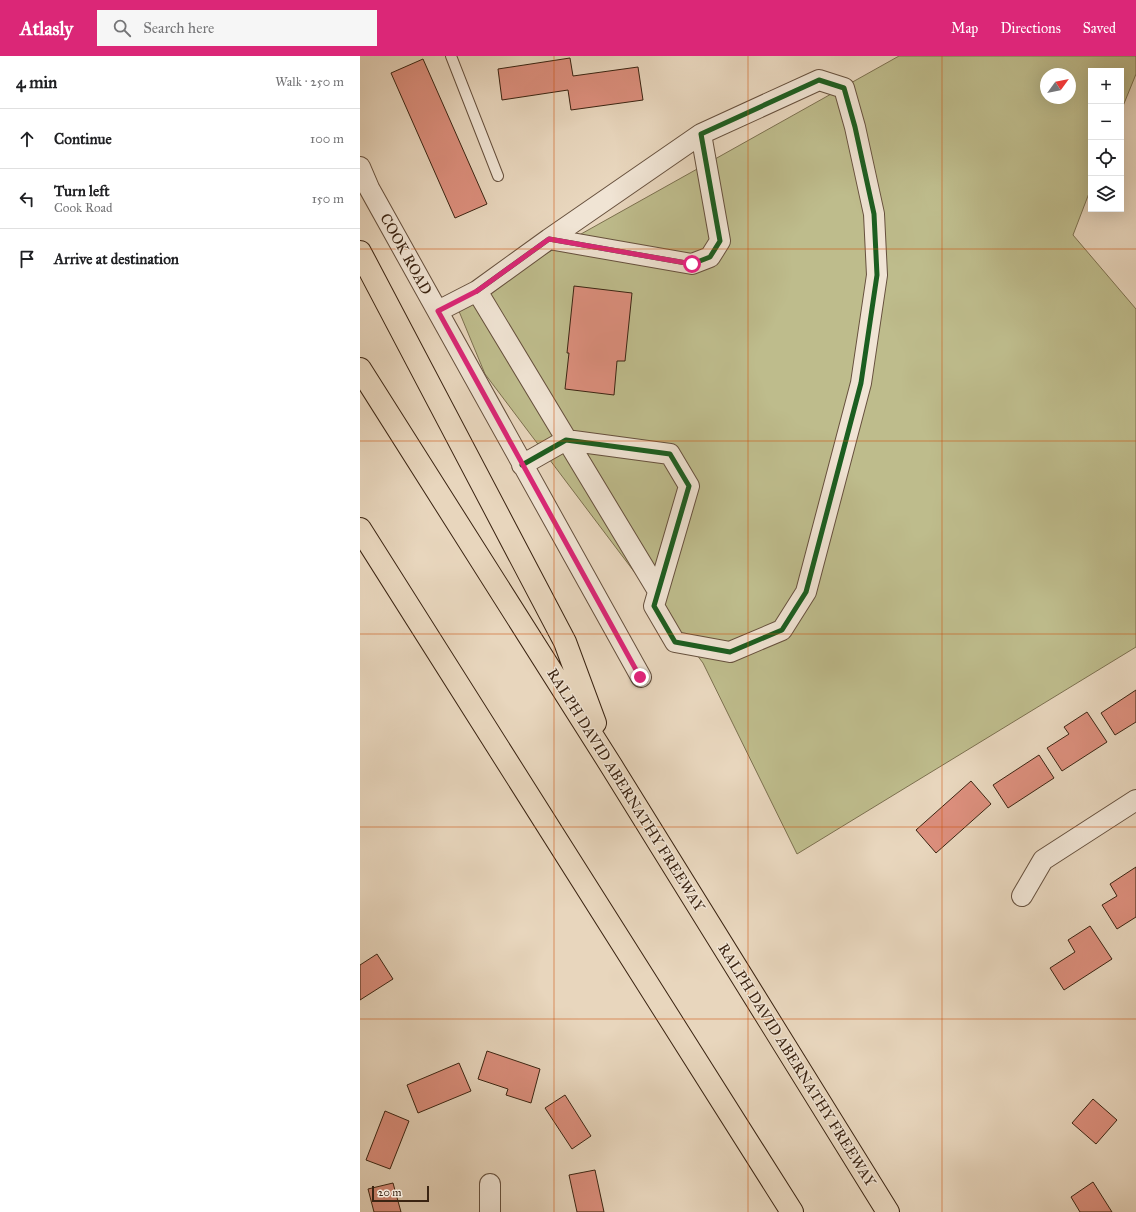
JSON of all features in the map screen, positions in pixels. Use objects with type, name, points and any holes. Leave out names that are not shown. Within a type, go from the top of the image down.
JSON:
[{"type":"highway","points":[[360,252],[565,642],[612,767]]},
{"type":"highway","name":"RALPH DAVID ABERNATHY FREEWAY","points":[[360,369],[612,767],[888,1212]]},
{"type":"highway","points":[[360,530],[792,1212]]},
{"type":"highway","points":[[360,550],[372,564],[526,793]]},
{"type":"street","points":[[438,311],[477,291],[549,239],[702,134],[819,80],[844,88],[855,127],[874,214],[877,275],[861,383],[806,592],[782,630],[730,652],[675,642],[654,606],[689,486],[670,454],[566,440],[522,465]]},
{"type":"street","points":[[549,239],[692,264],[710,257],[720,241],[702,134]]},
{"type":"street","name":"COOK ROAD","points":[[360,167],[370,188],[522,465],[640,677]]},
{"type":"street","points":[[477,291],[658,591]]},
{"type":"street","points":[[1022,896],[1042,860],[1136,800]]},
{"type":"street","points":[[490,1184],[490,1212]]},
{"type":"lane","points":[[451,56],[498,176]]},
{"type":"shaded area","points":[[899,56],[1136,56],[1136,74],[1124,104],[1124,68],[1088,68],[1088,196],[1073,235],[1136,309],[1136,647],[797,854],[703,663],[485,374],[456,304]]},
{"type":"building","points":[[570,58],[573,76],[638,67],[643,100],[571,110],[568,90],[502,100],[498,69]]},
{"type":"building","points":[[423,59],[487,204],[455,218],[391,73]]},
{"type":"building","points":[[574,286],[632,293],[625,361],[617,361],[614,395],[565,389]]},
{"type":"building","points":[[1136,690],[1136,722],[1115,735],[1101,713]]},
{"type":"building","points":[[1087,712],[1107,742],[1062,771],[1047,748],[1069,734],[1064,727]]},
{"type":"building","points":[[1039,755],[1054,778],[1008,808],[993,785]]},
{"type":"building","points":[[971,781],[991,804],[936,853],[916,830]]},
{"type":"building","points":[[1136,867],[1136,917],[1117,929],[1102,905],[1117,896],[1110,884]]},
{"type":"building","points":[[1090,926],[1112,959],[1064,990],[1050,968],[1075,952],[1068,940]]},
{"type":"building","points":[[377,954],[393,979],[360,1000],[360,965]]},
{"type":"building","points":[[487,1051],[540,1069],[531,1103],[506,1095],[508,1089],[478,1079]]},
{"type":"building","points":[[459,1063],[471,1091],[418,1113],[407,1085]]},
{"type":"building","points":[[565,1095],[591,1136],[572,1149],[545,1108]]},
{"type":"building","points":[[1093,1099],[1117,1120],[1096,1144],[1072,1123]]},
{"type":"building","points":[[385,1111],[409,1121],[390,1169],[366,1160]]},
{"type":"building","points":[[595,1170],[604,1212],[577,1212],[569,1175]]},
{"type":"building","points":[[1093,1182],[1112,1212],[1080,1212],[1071,1197]]},
{"type":"building","points":[[393,1183],[401,1212],[374,1212],[368,1189]]},
{"type":"cycle path","points":[[477,291],[549,239],[692,264],[710,257],[720,241],[701,134],[819,80],[844,88],[855,127],[874,214],[877,275],[861,383],[806,592],[782,630],[730,652],[675,642],[654,606],[689,486],[670,454],[566,440],[522,465]]},
{"type":"route","points":[[640,677],[438,311],[477,291],[549,239],[692,264]]}]
